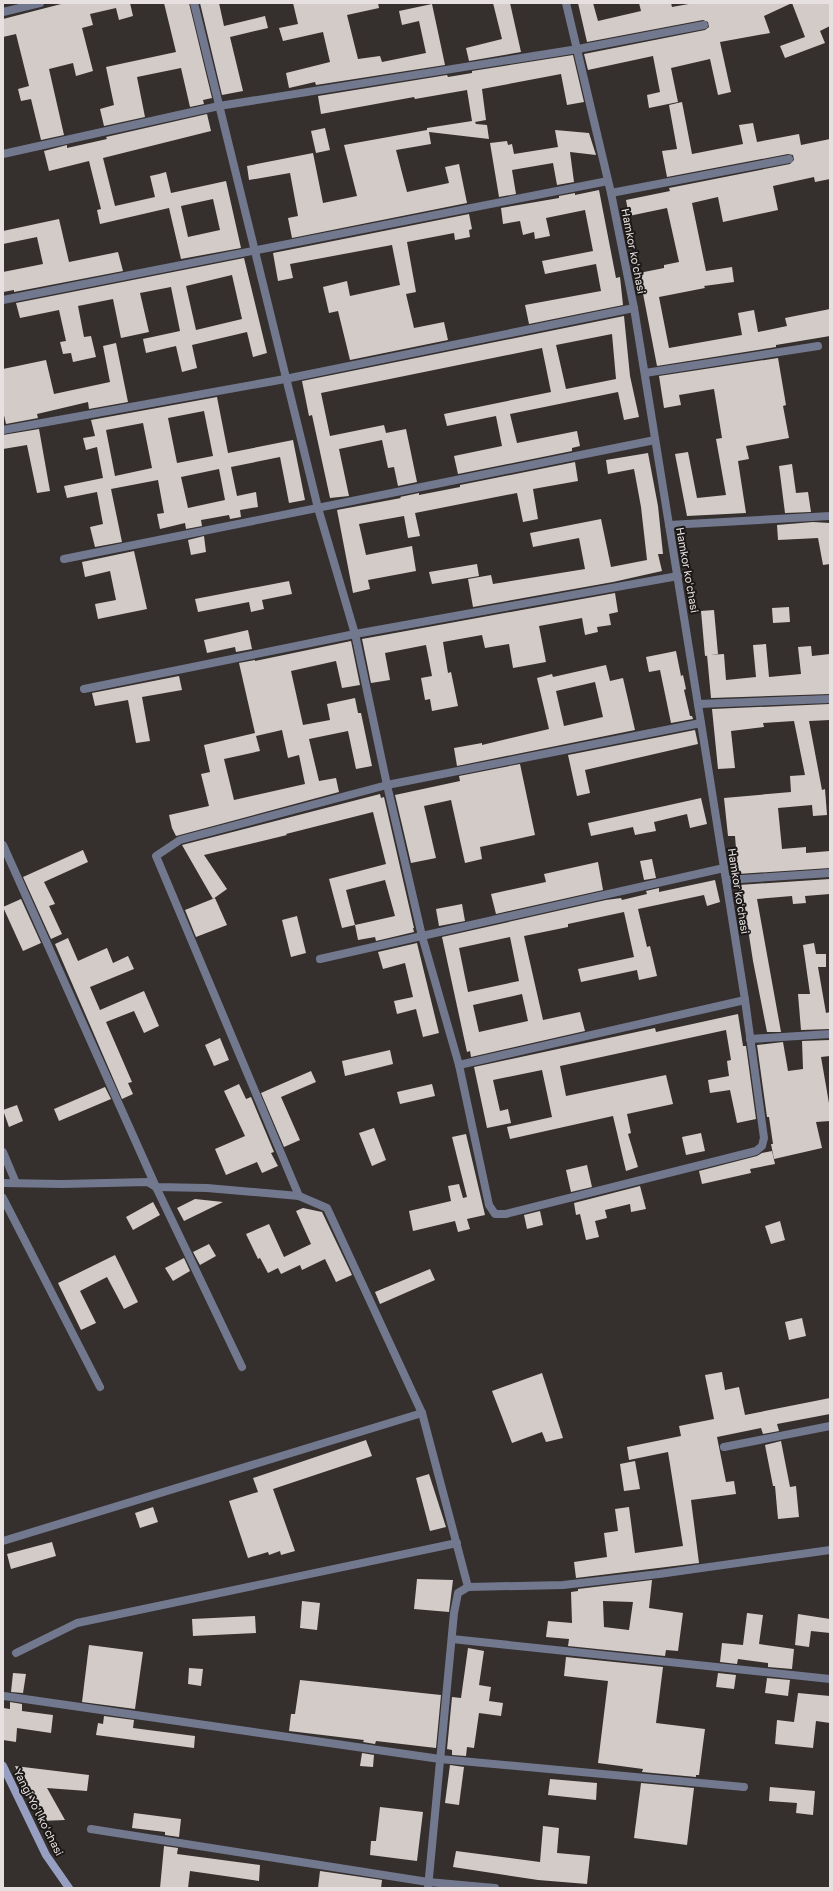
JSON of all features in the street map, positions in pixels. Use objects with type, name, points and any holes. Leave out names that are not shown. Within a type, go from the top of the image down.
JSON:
[{"type":"street","points":[[3,12],[40,3]]},
{"type":"street","points":[[194,3],[285,379],[318,508],[355,634],[387,785],[422,936],[459,1065],[745,1000]]},
{"type":"street","name":"Hamkor koʻchasi","points":[[459,1065],[489,1205],[495,1214],[506,1214],[756,1151],[762,1146],[764,1138],[745,1000],[634,308],[611,193],[566,3]]},
{"type":"street","points":[[3,154],[219,106],[578,49],[704,25]]},
{"type":"street","points":[[611,193],[789,159]]},
{"type":"street","points":[[3,300],[608,181]]},
{"type":"street","points":[[3,430],[285,379],[634,308]]},
{"type":"street","points":[[645,373],[818,346]]},
{"type":"street","points":[[64,559],[655,440]]},
{"type":"street","points":[[669,525],[830,516]]},
{"type":"street","points":[[84,689],[355,634],[678,576]]},
{"type":"street","points":[[698,704],[830,699]]},
{"type":"street","points":[[299,1196],[156,856],[180,840],[387,785],[701,723]]},
{"type":"street","points":[[3,845],[156,1187],[242,1367]]},
{"type":"street","points":[[320,959],[724,868]]},
{"type":"street","points":[[726,880],[830,874]]},
{"type":"street","points":[[750,1039],[830,1034]]},
{"type":"street","points":[[3,1152],[16,1183]]},
{"type":"street","points":[[3,1183],[62,1184],[148,1182],[156,1187],[207,1188],[299,1196],[327,1208],[422,1413],[468,1587]]},
{"type":"street","points":[[3,1198],[100,1387]]},
{"type":"street","points":[[3,1542],[422,1413]]},
{"type":"street","points":[[724,1447],[830,1426]]},
{"type":"street","points":[[16,1653],[76,1623],[457,1543]]},
{"type":"street","points":[[428,1885],[454,1613],[458,1593],[468,1587],[563,1585],[659,1574],[830,1550]]},
{"type":"street","points":[[452,1639],[830,1679]]},
{"type":"street","points":[[4,1696],[440,1759],[744,1787]]},
{"type":"street","name":"Yangi Yoʻl koʻchasi","points":[[3,1767],[46,1855],[69,1888]]},
{"type":"street","points":[[91,1829],[428,1885],[495,1888]]},
{"type":"building","points":[[65,3],[130,3],[133,16],[119,20],[116,8],[90,14],[93,25],[82,28],[93,71],[76,76],[73,63],[49,69],[64,135],[41,140],[31,99],[21,101],[18,89],[29,86],[16,34],[3,37],[3,19]]},
{"type":"building","points":[[164,3],[189,3],[212,98],[203,100],[204,104],[190,107],[181,68],[137,77],[145,117],[104,126],[100,109],[114,105],[106,67],[176,52]]},
{"type":"building","points":[[200,3],[219,3],[224,26],[265,16],[268,28],[230,37],[243,91],[222,95]]},
{"type":"building","points":[[293,3],[378,3],[379,8],[347,15],[358,59],[380,56],[382,62],[426,53],[419,21],[402,25],[399,11],[432,4],[445,65],[316,85],[315,82],[289,88],[286,73],[330,62],[323,32],[283,41],[279,28],[298,24]]},
{"type":"building","points":[[493,3],[510,3],[521,52],[469,61],[466,48],[502,39]]},
{"type":"building","points":[[578,3],[593,3],[598,21],[641,11],[639,3],[671,3],[672,7],[694,3],[792,3],[764,16],[770,33],[720,42],[731,92],[718,95],[710,59],[671,68],[678,102],[649,108],[647,95],[660,92],[653,56],[588,70],[584,54],[705,30],[709,27],[708,22],[703,20],[587,42]]},
{"type":"building","points":[[792,3],[830,3],[830,26],[820,31],[825,43],[785,58],[780,46],[805,37]]},
{"type":"building","points":[[573,55],[584,102],[567,105],[561,74],[482,89],[486,120],[475,122],[476,124],[487,125],[489,139],[429,132],[431,144],[396,150],[407,192],[449,183],[445,167],[459,164],[467,203],[292,238],[288,218],[298,216],[290,173],[249,180],[247,166],[313,153],[323,203],[357,196],[344,145],[427,130],[427,128],[472,121],[467,90],[415,99],[414,97],[321,114],[318,96],[447,75],[448,77],[472,73],[472,71]]},
{"type":"building","points":[[682,102],[692,154],[743,144],[739,125],[753,123],[757,142],[799,134],[801,145],[830,139],[830,179],[815,182],[814,177],[773,186],[778,210],[723,222],[718,197],[692,203],[706,271],[732,267],[734,282],[704,286],[705,288],[659,297],[669,348],[742,335],[738,313],[754,310],[758,332],[787,326],[785,318],[830,309],[830,336],[776,345],[776,347],[657,366],[639,273],[664,268],[664,265],[679,262],[667,208],[629,216],[626,200],[670,191],[669,188],[790,164],[794,160],[793,155],[788,154],[667,177],[662,151],[677,149],[669,105]]},
{"type":"building","points":[[207,114],[211,131],[103,158],[115,206],[155,197],[150,176],[166,172],[171,193],[226,181],[241,248],[181,259],[169,208],[100,224],[97,210],[101,209],[89,161],[49,171],[44,151],[67,145],[67,148],[107,139],[106,137]],"holes":[[[213,199],[220,230],[188,237],[181,206]]]},
{"type":"building","points":[[325,128],[330,150],[316,153],[311,131]]},
{"type":"building","points":[[555,130],[589,133],[596,155],[570,152],[574,182],[557,185],[553,163],[512,170],[516,194],[499,197],[490,143],[507,141],[508,145],[512,144],[514,154],[558,147]]},
{"type":"building","points":[[599,190],[616,278],[620,277],[623,305],[529,324],[525,305],[601,291],[596,264],[545,274],[542,261],[593,251],[585,210],[546,218],[550,236],[535,239],[534,232],[523,235],[520,221],[503,224],[501,208],[559,198],[559,196],[575,193],[575,195]]},
{"type":"building","points":[[469,214],[472,229],[469,230],[470,237],[455,240],[454,233],[407,242],[416,292],[406,294],[414,328],[444,322],[448,340],[350,360],[338,311],[329,313],[323,287],[347,281],[350,296],[400,285],[392,245],[290,264],[293,278],[278,281],[273,253]]},
{"type":"building","points":[[59,219],[69,262],[118,252],[123,271],[14,292],[14,290],[3,292],[3,272],[43,264],[37,237],[3,244],[3,231]]},
{"type":"building","points":[[244,258],[267,353],[253,357],[247,332],[192,345],[197,368],[182,372],[176,346],[146,353],[143,339],[180,331],[171,287],[140,293],[149,332],[121,338],[113,299],[78,306],[84,337],[91,336],[96,357],[73,362],[71,353],[63,354],[60,342],[66,341],[59,310],[20,318],[16,303]],"holes":[[[232,275],[242,319],[196,330],[186,286]]]},
{"type":"building","points":[[624,316],[630,376],[639,417],[624,420],[618,392],[510,414],[517,443],[577,431],[580,446],[572,448],[572,451],[458,474],[454,456],[502,446],[496,416],[447,426],[444,414],[551,392],[542,348],[321,393],[330,436],[384,425],[386,433],[406,429],[417,482],[398,486],[394,467],[388,468],[382,440],[339,449],[349,496],[330,498],[312,415],[309,416],[302,381]],"holes":[[[612,334],[616,379],[566,389],[556,345]]]},
{"type":"building","points":[[116,343],[128,402],[89,409],[88,402],[37,414],[38,418],[6,424],[3,411],[3,369],[46,360],[54,394],[110,382],[103,346]]},
{"type":"building","points":[[778,358],[786,405],[783,406],[789,438],[746,446],[749,459],[738,461],[746,513],[687,516],[675,454],[688,452],[697,498],[726,495],[716,439],[722,438],[714,389],[679,395],[681,405],[664,408],[659,376]]},
{"type":"building","points":[[217,397],[228,453],[293,440],[305,500],[289,503],[280,457],[231,467],[237,496],[256,492],[258,507],[240,510],[241,517],[230,519],[229,515],[201,520],[202,526],[186,529],[185,523],[160,529],[157,514],[164,513],[158,480],[111,489],[122,542],[95,547],[90,527],[103,524],[97,492],[67,498],[64,486],[103,478],[97,447],[86,450],[83,438],[95,436],[91,420]],"holes":[[[204,411],[213,456],[177,463],[168,418]],[[143,423],[152,468],[115,476],[106,430]],[[219,469],[225,500],[188,508],[181,477]]]},
{"type":"building","points":[[39,429],[50,491],[37,493],[27,445],[3,449],[3,435]]},
{"type":"building","points":[[648,453],[658,506],[663,554],[658,554],[662,571],[613,582],[473,607],[468,579],[491,575],[493,584],[585,569],[579,538],[533,547],[530,533],[601,519],[611,567],[647,560],[641,507],[634,469],[608,474],[606,460]]},
{"type":"building","points":[[575,462],[578,481],[533,489],[538,519],[523,522],[517,493],[415,513],[420,536],[408,538],[404,516],[359,524],[366,555],[412,546],[416,571],[368,580],[370,589],[353,593],[337,510],[401,498],[400,497],[419,493],[419,495],[460,487],[460,485]]},
{"type":"building","points":[[792,464],[796,493],[808,492],[811,512],[785,513],[779,466]]},
{"type":"building","points":[[813,522],[830,523],[830,564],[823,565],[818,538],[778,540],[777,525]]},
{"type":"building","points":[[204,536],[206,552],[191,555],[188,540]]},
{"type":"building","points":[[134,551],[147,609],[98,619],[95,604],[116,600],[110,571],[85,577],[82,562]]},
{"type":"building","points":[[477,564],[479,576],[432,584],[429,572]]},
{"type":"building","points":[[289,581],[292,594],[262,600],[264,609],[251,612],[249,602],[198,612],[195,599]]},
{"type":"building","points":[[615,593],[618,612],[609,614],[611,625],[597,627],[598,632],[585,635],[582,618],[539,626],[546,662],[513,668],[509,644],[485,648],[482,635],[443,642],[448,673],[451,672],[458,706],[432,711],[430,699],[425,700],[421,678],[432,676],[426,645],[385,653],[390,680],[371,683],[362,639]]},
{"type":"building","points":[[789,607],[790,622],[773,623],[772,608]]},
{"type":"building","points":[[714,610],[718,654],[705,656],[701,611]]},
{"type":"building","points":[[248,630],[252,649],[236,652],[235,647],[207,653],[204,640]]},
{"type":"building","points":[[351,641],[360,685],[342,688],[336,661],[291,671],[303,725],[330,720],[327,704],[355,698],[358,713],[361,713],[372,766],[356,769],[348,731],[309,739],[319,781],[336,778],[339,792],[176,836],[172,828],[169,815],[209,806],[201,774],[210,772],[204,745],[255,733],[239,663]],"holes":[[[282,730],[288,758],[299,755],[305,784],[234,800],[224,759],[260,751],[256,736]]]},
{"type":"building","points":[[766,644],[769,677],[801,674],[798,647],[811,646],[812,656],[830,654],[830,694],[711,698],[707,655],[724,654],[726,680],[756,677],[753,645]]},
{"type":"building","points":[[676,651],[681,676],[683,675],[686,689],[684,690],[690,716],[692,716],[693,719],[671,723],[660,670],[649,672],[646,657]]},
{"type":"building","points":[[606,665],[610,681],[623,678],[635,730],[457,766],[454,748],[482,743],[482,745],[549,729],[537,678],[552,674],[553,677]],"holes":[[[595,682],[603,717],[564,726],[556,691]]]},
{"type":"building","points":[[179,676],[182,690],[142,697],[150,741],[136,743],[128,700],[95,706],[92,693]]},
{"type":"building","points":[[830,704],[830,720],[809,721],[822,790],[825,789],[827,815],[813,816],[812,805],[778,808],[782,849],[806,847],[806,853],[830,851],[830,868],[738,874],[735,836],[728,836],[724,798],[791,792],[790,776],[805,775],[794,721],[763,723],[764,727],[731,731],[735,768],[718,769],[712,709]]},
{"type":"building","points":[[695,730],[698,744],[585,770],[590,793],[577,796],[568,755]]},
{"type":"building","points":[[520,764],[535,835],[480,847],[482,859],[465,863],[451,800],[424,806],[436,858],[411,863],[395,795],[460,781],[459,776]]},
{"type":"building","points":[[380,794],[381,798],[384,797],[414,932],[376,941],[375,937],[358,940],[355,925],[342,928],[329,879],[386,864],[373,812],[204,855],[227,889],[213,899],[182,845]],"holes":[[[385,880],[395,916],[355,925],[346,890]]]},
{"type":"building","points":[[701,798],[707,824],[690,828],[687,814],[654,822],[656,831],[635,835],[633,827],[591,836],[588,823]]},
{"type":"building","points":[[83,850],[88,862],[44,882],[55,904],[49,906],[62,934],[51,939],[23,877]]},
{"type":"building","points":[[652,859],[656,878],[644,880],[640,861]]},
{"type":"building","points":[[598,862],[603,890],[496,914],[491,894],[546,882],[544,874]]},
{"type":"building","points":[[830,879],[830,894],[805,896],[806,903],[793,904],[792,896],[757,899],[781,1032],[767,1032],[753,961],[743,897],[739,898],[739,885]]},
{"type":"building","points":[[715,880],[720,902],[707,906],[704,895],[638,909],[647,947],[650,946],[657,976],[639,980],[637,970],[581,982],[578,969],[634,957],[624,912],[568,924],[568,927],[524,936],[543,1020],[580,1012],[585,1031],[471,1057],[470,1051],[467,1052],[442,937],[606,900],[621,898],[622,900],[647,894],[646,891],[659,888],[659,892]],"holes":[[[510,937],[519,981],[468,992],[459,948]],[[522,994],[528,1021],[479,1032],[473,1005]]]},
{"type":"building","points":[[215,898],[227,925],[196,937],[185,910]]},
{"type":"building","points":[[21,899],[41,943],[23,951],[3,907]]},
{"type":"building","points":[[462,904],[465,921],[439,926],[436,909]]},
{"type":"building","points":[[297,916],[306,953],[291,957],[282,920]]},
{"type":"building","points":[[68,938],[78,961],[107,948],[113,963],[128,956],[134,969],[90,987],[100,1010],[144,991],[159,1026],[144,1033],[134,1011],[106,1022],[132,1082],[128,1083],[133,1094],[122,1099],[55,944]]},
{"type":"building","points":[[417,943],[439,1033],[423,1037],[416,1009],[397,1014],[394,1001],[413,997],[405,963],[383,969],[378,952]]},
{"type":"building","points":[[814,943],[816,954],[826,954],[826,967],[818,967],[826,1013],[830,1012],[830,1029],[801,1030],[798,994],[810,994],[803,945]]},
{"type":"building","points":[[738,1014],[743,1046],[746,1046],[756,1119],[737,1123],[730,1090],[710,1093],[708,1080],[729,1076],[727,1061],[731,1060],[726,1030],[560,1066],[566,1096],[666,1075],[673,1104],[627,1114],[631,1133],[628,1134],[638,1167],[626,1171],[613,1116],[510,1139],[507,1127],[552,1117],[542,1070],[493,1080],[500,1111],[508,1109],[511,1123],[487,1128],[474,1067],[655,1028],[656,1032]]},
{"type":"building","points":[[220,1038],[229,1060],[214,1066],[205,1045]]},
{"type":"building","points":[[830,1040],[830,1056],[821,1057],[830,1109],[830,1121],[816,1122],[822,1148],[774,1159],[771,1144],[773,1144],[769,1117],[767,1117],[757,1045],[783,1042],[788,1071],[803,1069],[802,1041]]},
{"type":"building","points":[[390,1050],[393,1064],[345,1076],[342,1061]]},
{"type":"building","points":[[311,1071],[316,1082],[281,1097],[300,1140],[284,1147],[261,1093]]},
{"type":"building","points":[[239,1084],[246,1099],[251,1097],[274,1152],[271,1153],[278,1166],[262,1173],[257,1162],[226,1175],[215,1149],[245,1136],[224,1091]]},
{"type":"building","points":[[432,1084],[435,1096],[400,1104],[397,1092]]},
{"type":"building","points":[[105,1087],[111,1099],[59,1121],[54,1109]]},
{"type":"building","points":[[17,1105],[23,1121],[9,1127],[3,1110]]},
{"type":"building","points":[[374,1128],[386,1160],[372,1166],[359,1133]]},
{"type":"building","points":[[701,1133],[705,1151],[686,1155],[682,1137]]},
{"type":"building","points":[[466,1134],[485,1215],[467,1219],[470,1229],[458,1232],[455,1221],[413,1231],[409,1211],[451,1201],[448,1186],[459,1184],[463,1198],[467,1197],[452,1137]]},
{"type":"building","points":[[772,1151],[775,1164],[750,1169],[751,1173],[702,1184],[699,1171]]},
{"type":"building","points":[[587,1165],[592,1187],[571,1192],[566,1170]]},
{"type":"building","points":[[640,1186],[646,1209],[631,1212],[630,1204],[605,1210],[607,1218],[595,1221],[599,1237],[586,1240],[580,1214],[576,1215],[574,1203]]},
{"type":"building","points":[[195,1199],[223,1202],[184,1221],[177,1208]]},
{"type":"building","points":[[153,1202],[160,1215],[133,1230],[126,1217]]},
{"type":"building","points":[[303,1208],[322,1212],[352,1275],[336,1282],[325,1259],[302,1270],[300,1265],[281,1274],[278,1268],[268,1273],[260,1258],[258,1259],[246,1234],[269,1224],[284,1257],[311,1244],[296,1211]]},
{"type":"building","points":[[540,1211],[543,1225],[527,1229],[524,1215]]},
{"type":"building","points":[[780,1221],[785,1240],[771,1244],[765,1226]]},
{"type":"building","points":[[209,1244],[216,1256],[200,1265],[193,1252]]},
{"type":"building","points":[[115,1255],[138,1302],[124,1309],[107,1277],[80,1291],[96,1323],[81,1330],[58,1283]]},
{"type":"building","points":[[184,1258],[190,1271],[173,1281],[165,1268]]},
{"type":"building","points":[[430,1269],[435,1280],[380,1304],[375,1292]]},
{"type":"building","points":[[802,1318],[806,1336],[789,1340],[785,1322]]},
{"type":"building","points":[[722,1372],[725,1390],[739,1387],[745,1415],[830,1398],[830,1414],[777,1424],[779,1431],[763,1434],[761,1428],[717,1437],[726,1482],[734,1481],[736,1494],[691,1500],[699,1563],[576,1578],[574,1562],[607,1557],[604,1533],[618,1531],[615,1509],[629,1507],[635,1553],[683,1546],[668,1452],[629,1460],[627,1447],[681,1436],[679,1426],[714,1419],[705,1375]]},
{"type":"building","points":[[542,1373],[563,1438],[546,1442],[542,1432],[512,1443],[492,1391]]},
{"type":"building","points":[[366,1440],[372,1456],[273,1489],[295,1551],[281,1555],[280,1551],[269,1555],[268,1552],[248,1558],[229,1501],[258,1492],[253,1478]]},
{"type":"building","points":[[781,1441],[790,1487],[796,1486],[799,1517],[778,1519],[775,1486],[773,1486],[765,1445]]},
{"type":"building","points":[[635,1461],[640,1489],[624,1491],[620,1464]]},
{"type":"building","points":[[429,1474],[446,1527],[430,1531],[416,1478]]},
{"type":"building","points":[[153,1507],[158,1522],[140,1528],[135,1513]]},
{"type":"building","points":[[52,1542],[56,1556],[11,1569],[7,1554]]},
{"type":"building","points":[[417,1579],[453,1580],[449,1612],[414,1609]]},
{"type":"building","points":[[652,1580],[649,1608],[683,1613],[678,1651],[666,1650],[665,1656],[568,1646],[569,1639],[546,1637],[548,1621],[572,1623],[571,1592],[578,1591],[578,1589]],"holes":[[[603,1601],[633,1602],[629,1630],[604,1627]]]},
{"type":"building","points":[[302,1601],[320,1603],[317,1630],[300,1628]]},
{"type":"building","points":[[747,1613],[763,1615],[759,1644],[794,1649],[792,1669],[768,1667],[768,1663],[738,1659],[737,1664],[720,1662],[722,1643],[743,1645]]},
{"type":"building","points":[[798,1614],[830,1619],[830,1633],[811,1631],[809,1647],[795,1645]]},
{"type":"building","points":[[255,1616],[256,1633],[193,1636],[192,1619]]},
{"type":"building","points":[[89,1645],[143,1652],[135,1709],[82,1702]]},
{"type":"building","points":[[468,1648],[484,1651],[479,1685],[491,1687],[489,1701],[503,1703],[501,1716],[479,1713],[474,1748],[467,1747],[466,1756],[452,1755],[452,1750],[447,1749],[452,1697],[461,1698]]},
{"type":"building","points":[[566,1657],[663,1667],[656,1723],[705,1729],[699,1775],[696,1775],[696,1777],[642,1772],[643,1769],[598,1763],[608,1681],[564,1676]]},
{"type":"building","points":[[189,1668],[203,1669],[201,1686],[188,1684]]},
{"type":"building","points":[[13,1673],[26,1674],[23,1693],[11,1692]]},
{"type":"building","points":[[718,1673],[736,1675],[734,1689],[716,1687]]},
{"type":"building","points":[[767,1678],[790,1680],[788,1696],[765,1693]]},
{"type":"building","points":[[300,1680],[441,1695],[436,1748],[376,1741],[375,1744],[363,1742],[364,1740],[289,1731],[291,1714],[295,1714]]},
{"type":"building","points":[[798,1693],[830,1696],[830,1723],[816,1721],[813,1748],[775,1744],[777,1720],[794,1722]]},
{"type":"building","points":[[10,1702],[22,1704],[22,1711],[53,1715],[51,1733],[17,1728],[16,1742],[3,1740],[3,1708],[10,1709]]},
{"type":"building","points":[[104,1716],[134,1720],[133,1728],[195,1736],[194,1748],[96,1735],[98,1723],[103,1724]]},
{"type":"building","points":[[362,1753],[374,1755],[373,1767],[360,1766]]},
{"type":"building","points":[[450,1765],[464,1767],[459,1805],[445,1803]]},
{"type":"building","points":[[15,1766],[89,1775],[87,1791],[47,1788],[65,1820],[40,1821]]},
{"type":"building","points":[[550,1779],[597,1783],[596,1800],[548,1795]]},
{"type":"building","points":[[641,1783],[694,1788],[687,1845],[634,1838]]},
{"type":"building","points":[[770,1787],[815,1791],[813,1815],[796,1813],[797,1803],[769,1801]]},
{"type":"building","points":[[380,1807],[423,1812],[417,1861],[370,1855],[371,1841],[376,1841]]},
{"type":"building","points":[[134,1813],[181,1819],[179,1837],[165,1835],[165,1832],[132,1828]]},
{"type":"building","points":[[543,1826],[559,1828],[557,1853],[590,1856],[587,1884],[538,1880],[453,1867],[456,1851],[540,1862]]},
{"type":"building","points":[[164,1846],[178,1848],[177,1854],[260,1865],[259,1881],[190,1871],[188,1888],[160,1888]]},
{"type":"building","points":[[320,1871],[382,1880],[381,1888],[318,1888]]}]
